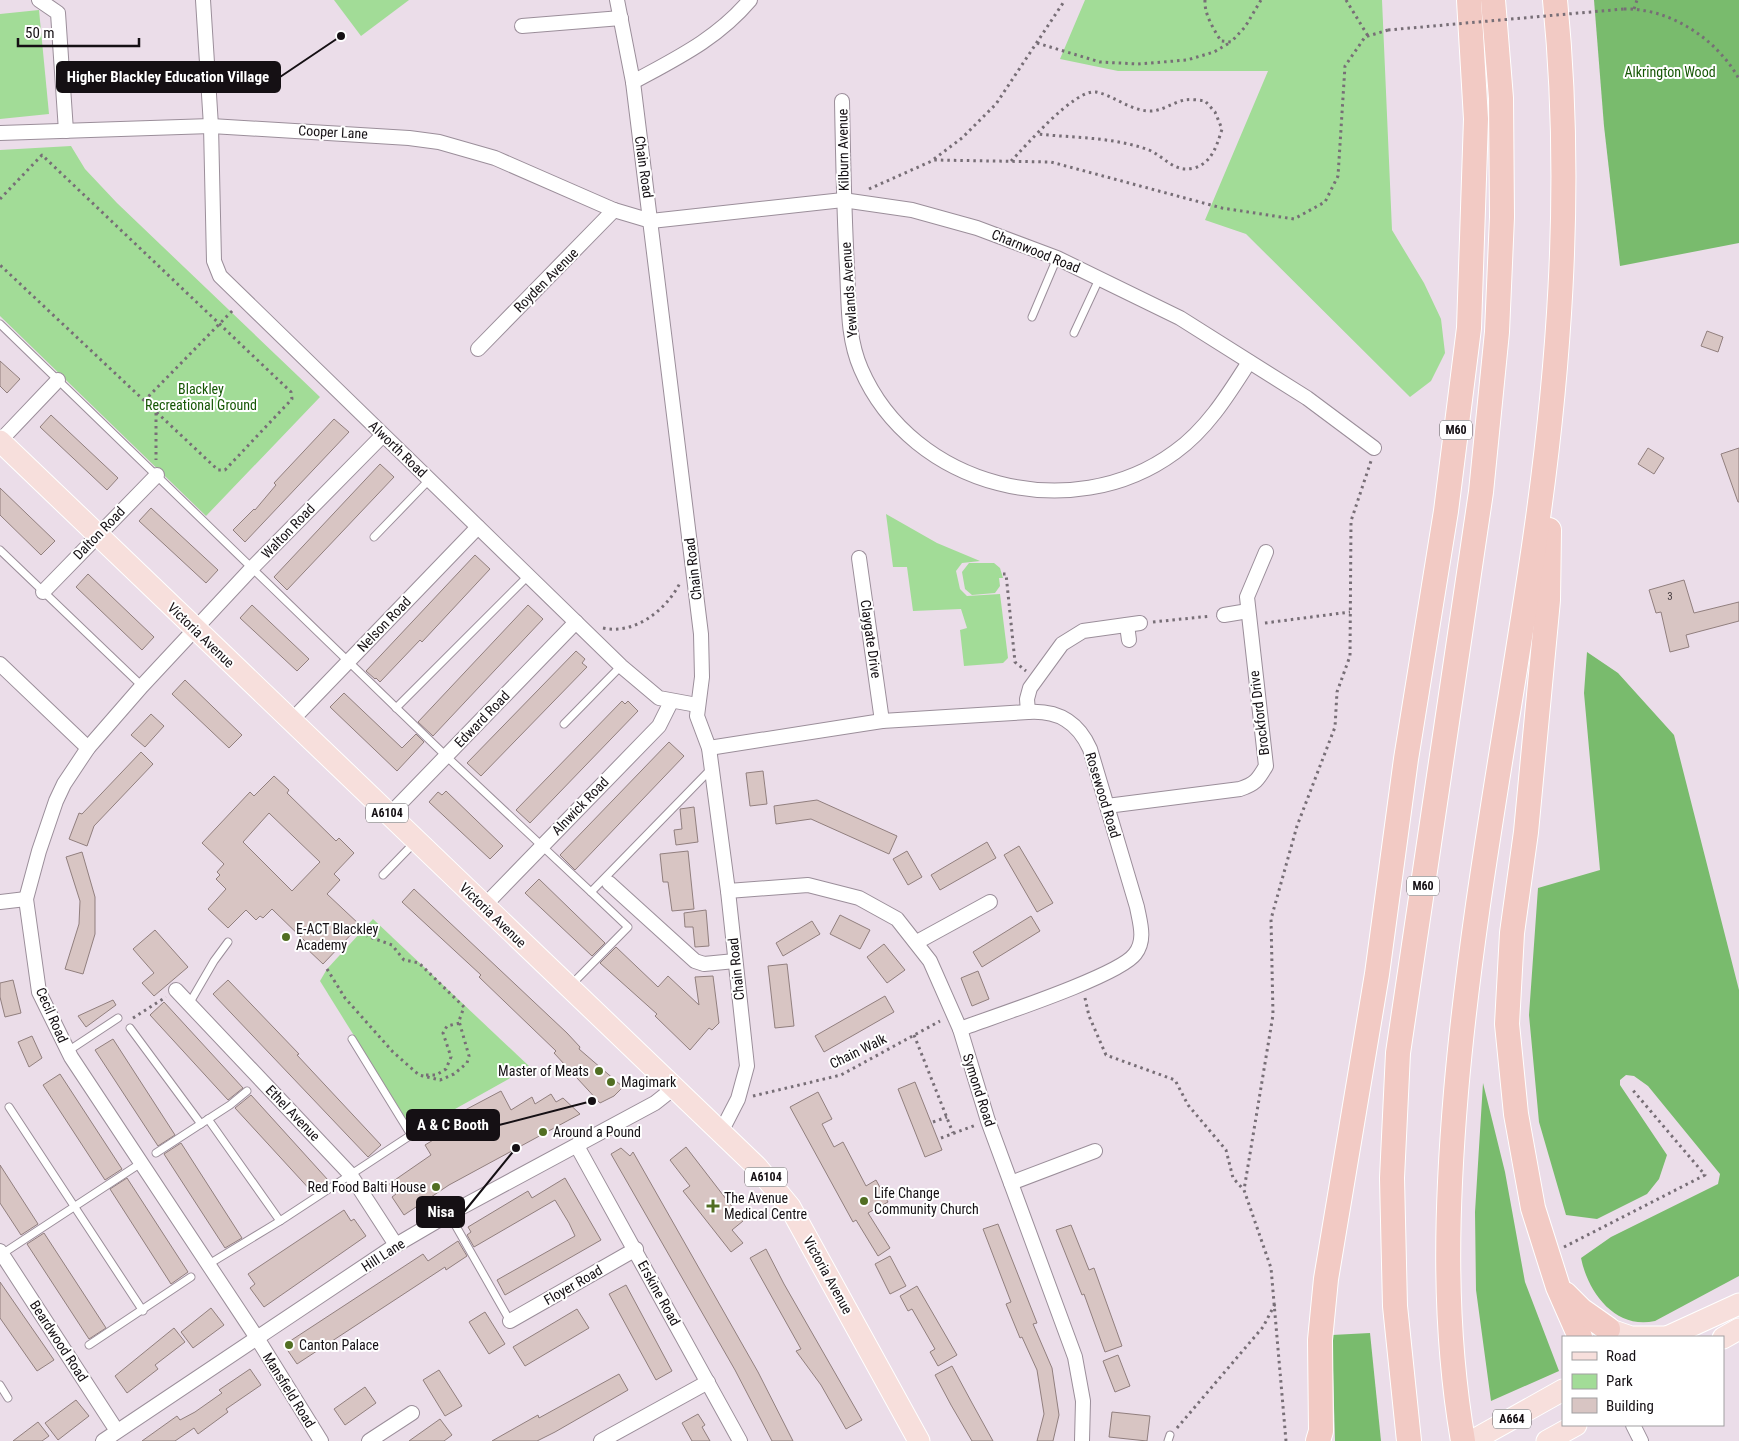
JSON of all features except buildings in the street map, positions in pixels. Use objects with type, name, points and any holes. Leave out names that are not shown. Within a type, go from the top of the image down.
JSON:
[{"type":"highway","name":"M60","points":[[1320,1438],[1320,1340],[1326,1279],[1363,1065],[1394,857],[1406,759],[1446,511],[1469,328],[1476,119],[1469,0]]},
{"type":"highway","name":"M60","points":[[1409,1441],[1395,1306],[1392,1178],[1398,1054],[1481,492],[1497,332],[1502,217],[1502,118],[1493,0]]},
{"type":"highway","points":[[1463,1441],[1459,1416],[1448,1287],[1448,1187],[1457,1082],[1478,898],[1530,572],[1551,413],[1562,276],[1564,140],[1555,0]]},
{"type":"highway","name":"M60","points":[[1394,857],[1446,592],[1466,461],[1497,332]]},
{"type":"highway","points":[[1551,413],[1548,600],[1526,832],[1512,932],[1507,1024],[1519,1133],[1533,1208],[1558,1288],[1580,1336]]},
{"type":"highway","points":[[1558,1288],[1581,1310],[1608,1329]]},
{"type":"main road","name":"Victoria Avenue","points":[[0,441],[757,1167],[790,1207],[919,1441]]},
{"type":"main road","points":[[1670,1336],[1739,1304]]},
{"type":"main road","points":[[1608,1329],[1628,1336]]},
{"type":"main road","points":[[1724,1337],[1739,1329]]},
{"type":"main road","name":"A664","points":[[1472,1441],[1557,1393]]},
{"type":"main road","points":[[1547,1441],[1574,1426]]},
{"type":"street","points":[[39,0],[58,13],[66,131]]},
{"type":"street","name":"Alworth Road","points":[[203,0],[211,126],[214,261],[220,276],[621,666],[650,692],[671,702],[697,706]]},
{"type":"street","name":"Chain Road","points":[[617,0],[633,82],[701,634],[702,677],[697,716],[709,748],[728,891],[747,1066],[738,1099],[721,1132]]},
{"type":"street","points":[[633,82],[701,45],[750,0]]},
{"type":"street","points":[[522,26],[621,18]]},
{"type":"street","name":"Kilburn Avenue","points":[[842,100],[843,200]]},
{"type":"street","name":"Cooper Lane","points":[[0,134],[211,126],[371,134],[439,142],[495,158],[614,210],[651,221]]},
{"type":"street","name":"Charnwood Road","points":[[651,221],[843,200],[912,210],[977,228],[1057,258],[1100,277],[1180,318],[1307,398],[1374,448]]},
{"type":"street","name":"Yewlands Avenue","points":[[843,200],[850,338],[861,370],[877,397],[904,430],[938,458],[969,474],[1024,490],[1058,492],[1100,486],[1125,478],[1175,453],[1205,425],[1228,395],[1249,362]]},
{"type":"street","name":"Royden Avenue","points":[[478,349],[614,210]]},
{"type":"street","points":[[0,441],[58,380]]},
{"type":"street","name":"Walton Road","points":[[195,629],[383,435]]},
{"type":"street","name":"Dalton Road","points":[[43,592],[96,535],[157,475]]},
{"type":"street","name":"Nelson Road","points":[[291,721],[478,527]]},
{"type":"street","name":"Brockford Drive","points":[[1106,806],[1253,785],[1266,766],[1247,597],[1266,552]]},
{"type":"street","name":"Claygate Drive","points":[[859,558],[882,721]]},
{"type":"street","points":[[1224,615],[1249,618]]},
{"type":"street","name":"Edward Road","points":[[389,815],[576,622]]},
{"type":"street","points":[[1028,712],[1027,699],[1030,688],[1062,644],[1072,636],[1083,631],[1133,624],[1129,640]]},
{"type":"street","name":"Cecil Road","points":[[195,629],[88,748],[64,784],[56,801],[39,852],[26,899],[39,992],[68,1051],[257,1338]]},
{"type":"street","points":[[0,664],[88,748]]},
{"type":"street","name":"Alnwick Road","points":[[484,906],[659,726],[671,702]]},
{"type":"street","name":"Rosewood Road","points":[[709,748],[882,721],[1045,711],[1058,715],[1077,728],[1090,749],[1137,907],[1142,937],[1135,954],[1112,971],[960,1029]]},
{"type":"street","points":[[610,883],[689,958],[704,964],[735,961]]},
{"type":"street","name":"Symond Road","points":[[728,891],[808,885],[859,898],[897,919],[917,942],[930,961],[960,1029],[988,1120],[1075,1357],[1083,1401],[1082,1441]]},
{"type":"street","points":[[0,902],[26,899]]},
{"type":"street","points":[[917,942],[990,902]]},
{"type":"street","name":"Ethel Avenue","points":[[176,990],[350,1174],[396,1245]]},
{"type":"street","name":"Hill Lane","points":[[103,1441],[396,1245],[449,1214],[655,1103],[674,1088]]},
{"type":"street","name":"Erskine Road","points":[[577,1146],[636,1249],[740,1441]]},
{"type":"street","points":[[1011,1183],[1095,1151]]},
{"type":"street","name":"Floyer Road","points":[[510,1321],[636,1249]]},
{"type":"street","name":"Beardwood Road","points":[[1,1253],[5,1269],[117,1431]]},
{"type":"street","name":"Mansfield Road","points":[[257,1338],[321,1441]]},
{"type":"street","points":[[601,1441],[708,1382]]},
{"type":"street","points":[[369,1441],[412,1413]]},
{"type":"street","points":[[1634,1426],[1641,1441]]},
{"type":"lane","points":[[1032,316],[1057,258]]},
{"type":"lane","points":[[1074,333],[1100,277]]},
{"type":"lane","points":[[0,324],[253,567],[396,708],[628,927],[570,987]]},
{"type":"lane","points":[[374,537],[429,480]]},
{"type":"lane","points":[[0,550],[142,686]]},
{"type":"lane","points":[[396,708],[528,576]]},
{"type":"lane","points":[[564,724],[621,666]]},
{"type":"lane","points":[[591,892],[712,769]]},
{"type":"lane","points":[[383,875],[416,841]]},
{"type":"lane","points":[[189,1005],[214,961],[228,942]]},
{"type":"lane","points":[[68,1051],[118,1018]]},
{"type":"lane","points":[[130,1028],[201,1124]]},
{"type":"lane","points":[[209,1264],[280,1221],[411,1135],[352,1039]]},
{"type":"lane","points":[[156,1153],[247,1091]]},
{"type":"lane","points":[[9,1107],[143,1311]]},
{"type":"lane","points":[[208,1119],[280,1221]]},
{"type":"lane","points":[[1,1253],[141,1163]]},
{"type":"lane","points":[[449,1214],[510,1321]]},
{"type":"lane","points":[[89,1345],[143,1311],[191,1277]]},
{"type":"lane","points":[[0,1386],[8,1398]]},
{"type":"path","points":[[843,200],[934,160],[962,138],[996,104],[1065,0]]},
{"type":"path","points":[[1205,0],[1205,6],[1221,41],[1231,42]]},
{"type":"path","points":[[1037,43],[1100,62],[1138,64],[1186,60],[1214,52],[1231,42],[1245,27],[1261,0]]},
{"type":"path","points":[[1346,0],[1368,36]]},
{"type":"path","points":[[1634,9],[1637,0]]},
{"type":"path","points":[[934,160],[1051,162],[1222,208],[1294,218],[1325,202],[1338,176],[1345,66],[1365,37],[1368,36],[1388,30],[1634,9],[1663,16],[1687,25],[1719,53],[1739,79]]},
{"type":"path","points":[[1011,161],[1038,134],[1072,101],[1093,92],[1112,97],[1135,110],[1152,112],[1186,100],[1204,101],[1215,112],[1222,130],[1209,160],[1194,168],[1176,168],[1150,151],[1112,141],[1038,134]]},
{"type":"path","points":[[0,199],[42,155],[291,392],[292,400],[222,471],[218,470],[0,265]]},
{"type":"path","points":[[144,401],[244,300]]},
{"type":"path","points":[[156,413],[157,475]]},
{"type":"path","points":[[1244,1190],[1273,1015],[1271,919],[1297,826],[1335,727],[1337,692],[1350,656],[1350,521],[1363,490],[1374,448]]},
{"type":"path","points":[[576,622],[615,631],[632,627],[654,615],[677,588],[692,560]]},
{"type":"path","points":[[1002,574],[1006,574],[1015,662],[1036,680]]},
{"type":"path","points":[[1249,618],[1350,612]]},
{"type":"path","points":[[1133,624],[1224,615]]},
{"type":"path","points":[[327,969],[344,998],[381,1039],[419,1074],[440,1080],[454,1074],[467,1063],[469,1056],[460,1023],[464,1007],[419,963],[404,960],[392,945],[367,936]]},
{"type":"path","points":[[1082,983],[1089,1016],[1106,1055],[1175,1080],[1188,1105],[1226,1150],[1233,1178],[1244,1190],[1271,1268],[1286,1441]]},
{"type":"path","name":"Chain Walk","points":[[738,1099],[841,1075],[953,1013]]},
{"type":"path","points":[[424,1076],[436,1075],[446,1069],[450,1057],[443,1033],[447,1026],[460,1023]]},
{"type":"path","points":[[914,1035],[953,1133]]},
{"type":"path","points":[[1548,1255],[1705,1175],[1631,1088]]},
{"type":"path","points":[[934,1122],[947,1117]]},
{"type":"path","points":[[941,1138],[988,1120]]},
{"type":"path","points":[[1169,1438],[1263,1327],[1275,1304]]},
{"type":"green space","points":[[334,0],[409,0],[361,36]]},
{"type":"green space","points":[[1085,0],[1382,0],[1392,230],[1424,283],[1441,319],[1445,353],[1431,381],[1410,397],[1246,234],[1205,220],[1268,71],[1118,71],[1060,59]]},
{"type":"green space","name":"Alkrington Wood","points":[[1594,0],[1739,0],[1739,243],[1620,266],[1604,126]]},
{"type":"green space","points":[[39,10],[49,114],[0,119],[0,14]]},
{"type":"green space","name":"Blackley Recreational Ground","points":[[71,146],[85,169],[117,203],[320,397],[206,516],[0,316],[0,150]]},
{"type":"green space","points":[[886,514],[937,543],[980,561],[962,563],[956,571],[960,589],[967,596],[1000,594],[1008,658],[1003,663],[964,666],[960,630],[967,628],[961,609],[913,611],[907,567],[893,567]]},
{"type":"green space","points":[[969,563],[994,563],[1000,568],[1003,578],[999,578],[1000,586],[995,593],[972,595],[965,589],[962,572]]},
{"type":"green space","points":[[1587,652],[1618,673],[1674,735],[1739,990],[1739,1276],[1655,1321],[1641,1322],[1628,1320],[1606,1306],[1590,1284],[1581,1258],[1611,1237],[1718,1184],[1720,1174],[1648,1086],[1634,1076],[1626,1075],[1620,1080],[1620,1085],[1667,1155],[1659,1179],[1647,1194],[1597,1219],[1566,1215],[1539,1122],[1529,1015],[1538,888],[1600,870],[1584,693]]},
{"type":"green space","points":[[373,919],[530,1067],[414,1132],[320,981],[327,969]]},
{"type":"green space","points":[[1483,1083],[1505,1172],[1525,1282],[1559,1371],[1491,1401],[1476,1290],[1475,1212]]},
{"type":"green space","points":[[1370,1333],[1381,1441],[1335,1441],[1332,1335]]},
{"type":"place","name":"Higher Blackley Education Village","points":[[341,36]]},
{"type":"place","name":"E-ACT Blackley Academy","points":[[286,937]]},
{"type":"place","name":"Master of Meats","points":[[599,1071]]},
{"type":"place","name":"Magimark","points":[[611,1082]]},
{"type":"place","name":"A & C Booth","points":[[592,1101]]},
{"type":"place","name":"Around a Pound","points":[[543,1132]]},
{"type":"place","name":"Nisa","points":[[516,1148]]},
{"type":"place","name":"Red Food Balti House","points":[[436,1187]]},
{"type":"place","name":"Life Change Community Church","points":[[864,1201]]},
{"type":"place","name":"The Avenue Medical Centre","points":[[713,1206]]},
{"type":"place","name":"Canton Palace","points":[[289,1345]]}]
